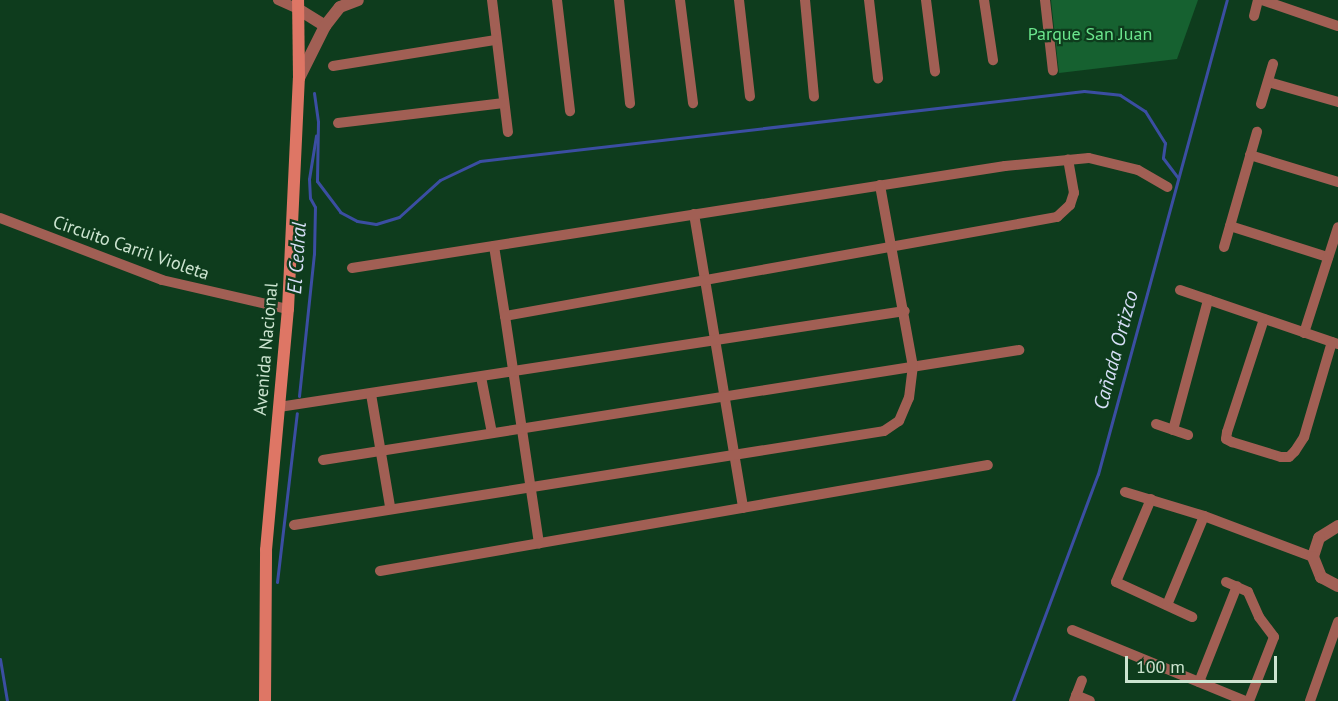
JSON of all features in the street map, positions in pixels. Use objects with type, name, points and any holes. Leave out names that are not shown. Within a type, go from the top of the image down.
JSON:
[{"type":"main road","name":"Avenida Nacional","points":[[265,701],[266,550],[288,309],[300,78],[298,4]]},
{"type":"street","points":[[278,0],[298,4],[325,26]]},
{"type":"street","points":[[300,78],[336,4],[358,0]]},
{"type":"street","points":[[492,0],[508,132]]},
{"type":"street","points":[[557,0],[570,111]]},
{"type":"street","points":[[619,0],[630,103]]},
{"type":"street","points":[[680,0],[693,102]]},
{"type":"street","points":[[739,0],[750,96]]},
{"type":"street","points":[[805,0],[814,97]]},
{"type":"street","points":[[869,0],[878,78]]},
{"type":"street","points":[[927,0],[936,71]]},
{"type":"street","points":[[984,0],[993,60]]},
{"type":"street","points":[[1045,0],[1053,71]]},
{"type":"street","points":[[1254,16],[1260,0],[1336,24]]},
{"type":"street","points":[[333,66],[496,40]]},
{"type":"street","points":[[1262,104],[1273,64]]},
{"type":"street","points":[[1268,82],[1338,102]]},
{"type":"street","points":[[338,123],[504,103]]},
{"type":"street","points":[[1224,247],[1257,132]]},
{"type":"street","points":[[1250,155],[1338,182]]},
{"type":"street","points":[[352,268],[880,185],[1068,160],[1089,158],[1138,170],[1167,187]]},
{"type":"street","points":[[505,316],[1057,217],[1070,205],[1074,193],[1068,160]]},
{"type":"street","points":[[294,525],[390,506],[884,431],[899,421],[909,398],[914,367],[880,185]]},
{"type":"street","points":[[694,214],[743,508]]},
{"type":"street","name":"Circuito Carril Violeta","points":[[0,218],[173,284],[288,309]]},
{"type":"street","points":[[1230,226],[1328,256]]},
{"type":"street","points":[[1304,333],[1338,228]]},
{"type":"street","points":[[494,246],[539,543]]},
{"type":"street","points":[[1180,290],[1335,343],[1304,437],[1289,457],[1226,439],[1264,319]]},
{"type":"street","points":[[1173,430],[1208,300]]},
{"type":"street","points":[[279,407],[905,311]]},
{"type":"street","points":[[323,460],[1019,350]]},
{"type":"street","points":[[481,377],[492,433]]},
{"type":"street","points":[[371,394],[390,506]]},
{"type":"street","points":[[1156,424],[1188,435]]},
{"type":"street","points":[[380,571],[988,465]]},
{"type":"street","points":[[1125,492],[1204,516],[1313,557]]},
{"type":"street","points":[[1151,499],[1116,582],[1192,617]]},
{"type":"street","points":[[1167,605],[1204,516]]},
{"type":"street","points":[[1338,518],[1314,547],[1313,557],[1321,577],[1338,586]]},
{"type":"street","points":[[1072,630],[1247,701],[1274,637],[1248,592],[1226,582]]},
{"type":"street","points":[[1199,682],[1237,586]]},
{"type":"street","points":[[1310,701],[1338,622]]},
{"type":"street","points":[[1082,680],[1075,698],[1090,701]]},
{"type":"street","points":[[1211,701],[1216,689]]},
{"type":"green space","name":"Parque San Juan","points":[[1051,0],[1198,0],[1177,59],[1059,73]]},
{"type":"waterway","name":"Cañada Ortizco","points":[[1013,701],[1098,474],[1227,0]]},
{"type":"waterway","points":[[314,93],[318,122],[317,181],[340,212],[357,221],[376,224],[399,217],[440,180],[480,161],[1084,91],[1120,95],[1145,111],[1165,143],[1163,158],[1178,178]]},
{"type":"waterway","name":"El Cedral","points":[[299,396],[314,254],[315,207],[310,198],[309,179],[316,136]]},
{"type":"waterway","name":"El Cedral","points":[[277,582],[297,413]]},
{"type":"waterway","points":[[0,659],[7,701]]}]
